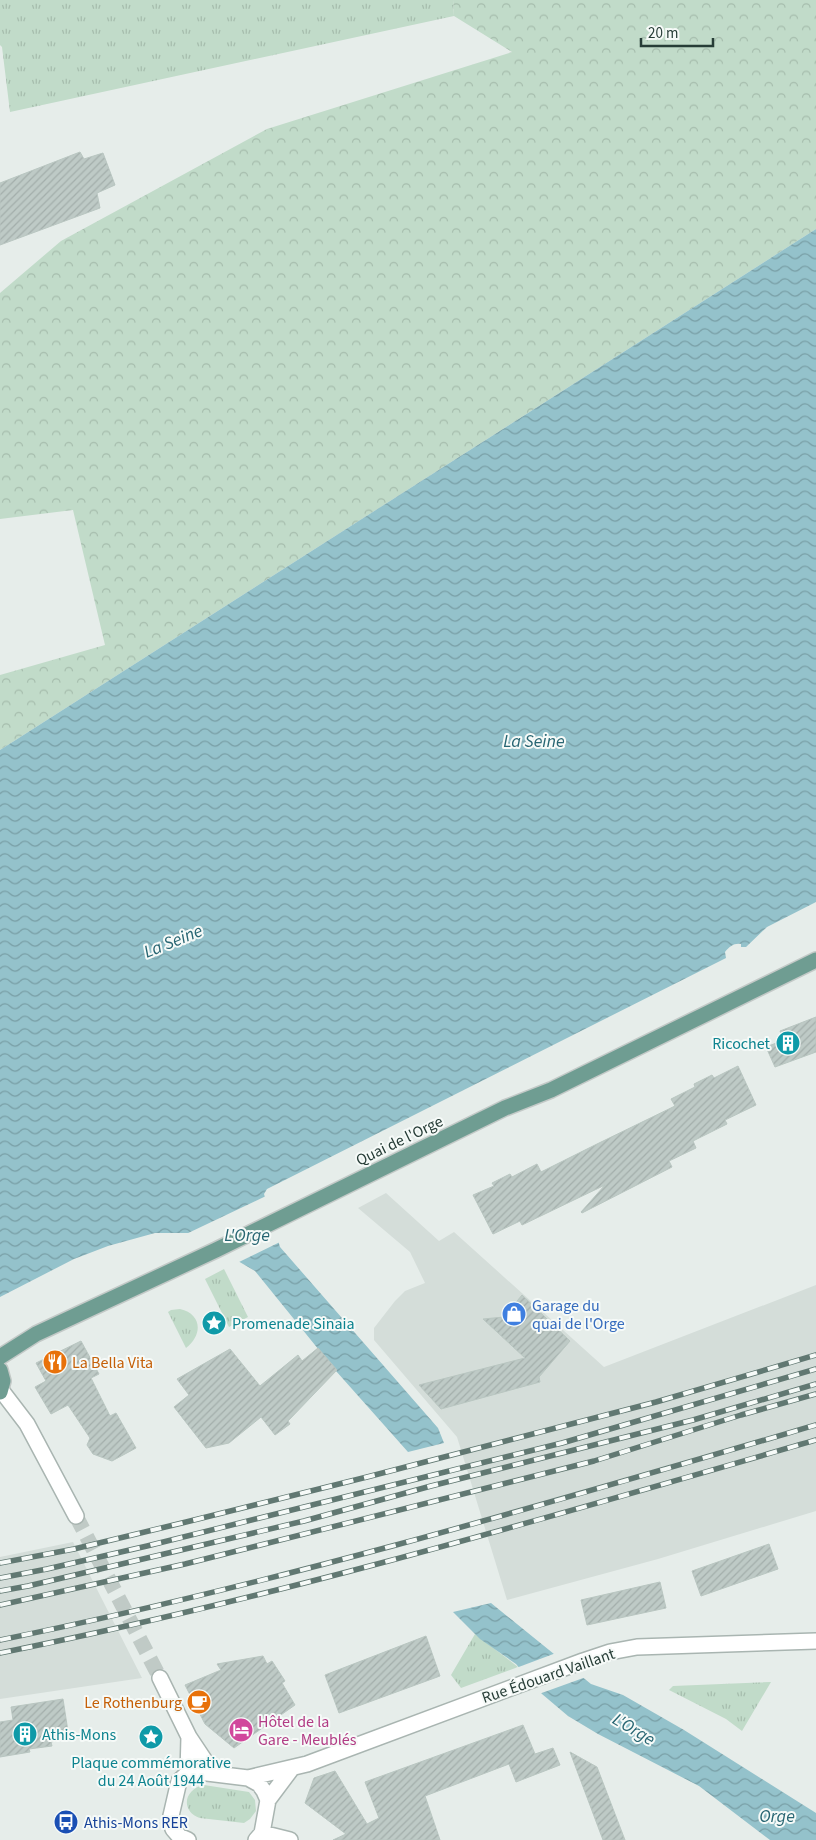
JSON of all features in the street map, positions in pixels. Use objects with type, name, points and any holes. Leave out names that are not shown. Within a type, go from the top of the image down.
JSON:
[{"type":"main road","name":"Quai de l'Orge","points":[[0,1357],[36,1334],[272,1222],[505,1108],[551,1090],[816,960]]},
{"type":"main road","points":[[0,1370],[3,1381],[1,1391]]},
{"type":"street","points":[[1,1391],[27,1424],[76,1516]]},
{"type":"street","name":"Rue Édouard Vaillant","points":[[248,1778],[292,1768],[610,1652],[637,1647],[816,1640]]},
{"type":"street","points":[[160,1678],[189,1737],[213,1773]]},
{"type":"street","points":[[188,1773],[189,1737]]},
{"type":"street","points":[[290,1840],[259,1836],[268,1800],[292,1768]]},
{"type":"street","points":[[188,1840],[179,1836],[173,1829],[170,1820],[178,1781],[188,1773],[213,1773],[248,1778],[259,1784],[268,1800]]},
{"type":"shaded area","points":[[386,1193],[439,1241],[454,1232],[604,1367],[816,1285],[816,1511],[658,1559],[507,1600],[457,1437],[374,1340],[374,1328],[395,1301],[405,1291],[425,1283],[410,1252],[358,1208]]},
{"type":"shaded area","points":[[73,1542],[142,1678],[0,1699],[0,1557]]},
{"type":"green space","points":[[0,0],[453,0],[454,16],[10,112],[2,47],[0,45]]},
{"type":"green space","points":[[453,0],[816,0],[816,229],[0,750],[0,675],[105,645],[73,510],[0,519],[0,293],[61,241],[267,129],[512,52],[454,16]]},
{"type":"green space","points":[[224,1269],[248,1317],[229,1327],[205,1279]]},
{"type":"green space","points":[[180,1309],[193,1315],[198,1326],[192,1343],[186,1348],[168,1312]]},
{"type":"green space","points":[[475,1634],[518,1667],[461,1688],[451,1675]]},
{"type":"green space","points":[[771,1682],[742,1731],[726,1719],[669,1690],[673,1686]]},
{"type":"green space","points":[[204,1785],[249,1792],[255,1800],[256,1811],[244,1823],[200,1818],[194,1815],[187,1806],[187,1800],[192,1791]]},
{"type":"water","name":"La Seine","points":[[816,229],[816,902],[767,927],[746,947],[741,947],[741,944],[732,945],[725,952],[726,958],[267,1189],[264,1194],[280,1247],[438,1428],[444,1443],[408,1452],[336,1371],[255,1271],[190,1233],[155,1233],[108,1246],[74,1259],[0,1297],[0,750]]},
{"type":"water","name":"Orge","points":[[491,1603],[591,1684],[623,1695],[684,1730],[816,1813],[816,1840],[770,1840],[699,1786],[598,1734],[568,1716],[542,1694],[516,1664],[480,1639],[453,1612]]},
{"type":"pier","points":[[266,1196],[280,1242],[237,1263],[219,1250],[189,1235],[184,1235]]},
{"type":"pier","points":[[556,1653],[586,1677],[539,1694],[516,1668]]},
{"type":"building","points":[[80,152],[84,159],[103,153],[115,185],[97,193],[100,208],[0,245],[0,183]]},
{"type":"building","name":"Ricochet","points":[[816,1017],[816,1052],[775,1067],[766,1047],[784,1040],[780,1031]]},
{"type":"building","points":[[738,1066],[756,1105],[725,1120],[727,1124],[693,1141],[696,1148],[669,1161],[672,1167],[582,1213],[605,1185],[522,1225],[520,1221],[493,1234],[473,1195],[494,1186],[492,1183],[510,1174],[512,1177],[537,1164],[541,1172],[675,1106],[671,1099],[695,1087],[694,1084],[712,1075],[714,1078]]},
{"type":"building","points":[[522,1295],[570,1341],[539,1377],[540,1382],[441,1409],[419,1385],[525,1358],[483,1319],[504,1317]]},
{"type":"building","points":[[81,1341],[99,1374],[91,1378],[110,1416],[116,1413],[136,1448],[112,1461],[93,1454],[87,1445],[90,1438],[68,1405],[51,1414],[35,1387],[46,1381],[36,1363]]},
{"type":"building","points":[[318,1348],[337,1370],[288,1421],[290,1424],[275,1435],[261,1417],[229,1443],[206,1448],[174,1407],[189,1395],[177,1379],[230,1349],[260,1386],[298,1355],[302,1361]]},
{"type":"building","points":[[769,1544],[778,1569],[701,1596],[692,1571]]},
{"type":"building","points":[[660,1582],[666,1608],[587,1625],[581,1600]]},
{"type":"building","points":[[426,1636],[440,1676],[339,1713],[325,1675]]},
{"type":"building","points":[[263,1656],[267,1664],[272,1661],[285,1681],[282,1683],[295,1705],[234,1748],[205,1724],[185,1685],[221,1670],[217,1664]]},
{"type":"building","points":[[63,1699],[69,1738],[51,1742],[52,1746],[29,1749],[30,1752],[0,1757],[0,1722],[13,1720],[11,1707]]},
{"type":"building","points":[[523,1725],[535,1754],[553,1748],[560,1765],[516,1782],[509,1764],[425,1796],[440,1840],[333,1840],[346,1834],[305,1803],[314,1778],[335,1771],[367,1824],[379,1818],[365,1782]]},
{"type":"building","points":[[570,1752],[597,1767],[625,1840],[603,1840]]},
{"type":"tunnel","points":[[76,1516],[160,1678]]},
{"type":"railway","points":[[0,1563],[74,1549],[367,1477],[656,1402],[816,1355]]},
{"type":"railway","points":[[0,1578],[147,1546],[562,1443],[816,1369]]},
{"type":"railway","points":[[0,1591],[304,1521],[431,1486],[693,1420],[816,1384]]},
{"type":"railway","points":[[0,1605],[185,1564],[594,1461],[741,1415],[816,1394]]},
{"type":"railway","points":[[0,1640],[206,1594],[308,1568],[512,1513],[816,1425]]},
{"type":"railway","points":[[0,1653],[103,1631],[308,1582],[512,1527],[816,1440]]},
{"type":"place","name":"Ricochet","points":[[788,1043]]},
{"type":"place","name":"Garage du quai de l'Orge","points":[[514,1314]]},
{"type":"place","name":"Promenade Sinaia","points":[[214,1323]]},
{"type":"place","name":"La Bella Vita","points":[[55,1362]]},
{"type":"place","name":"Le Rothenburg","points":[[199,1702]]},
{"type":"place","name":"Hôtel de la Gare - Meublés","points":[[241,1730]]},
{"type":"place","name":"Athis-Mons","points":[[25,1734]]},
{"type":"place","name":"Plaque commémorative du 24 Août 1944","points":[[151,1737]]},
{"type":"place","name":"Athis-Mons RER","points":[[66,1822]]},
{"type":"water label","name":"L'Orge","points":[[247,1235]]},
{"type":"water label","name":"L'Orge","points":[[634,1729]]}]
